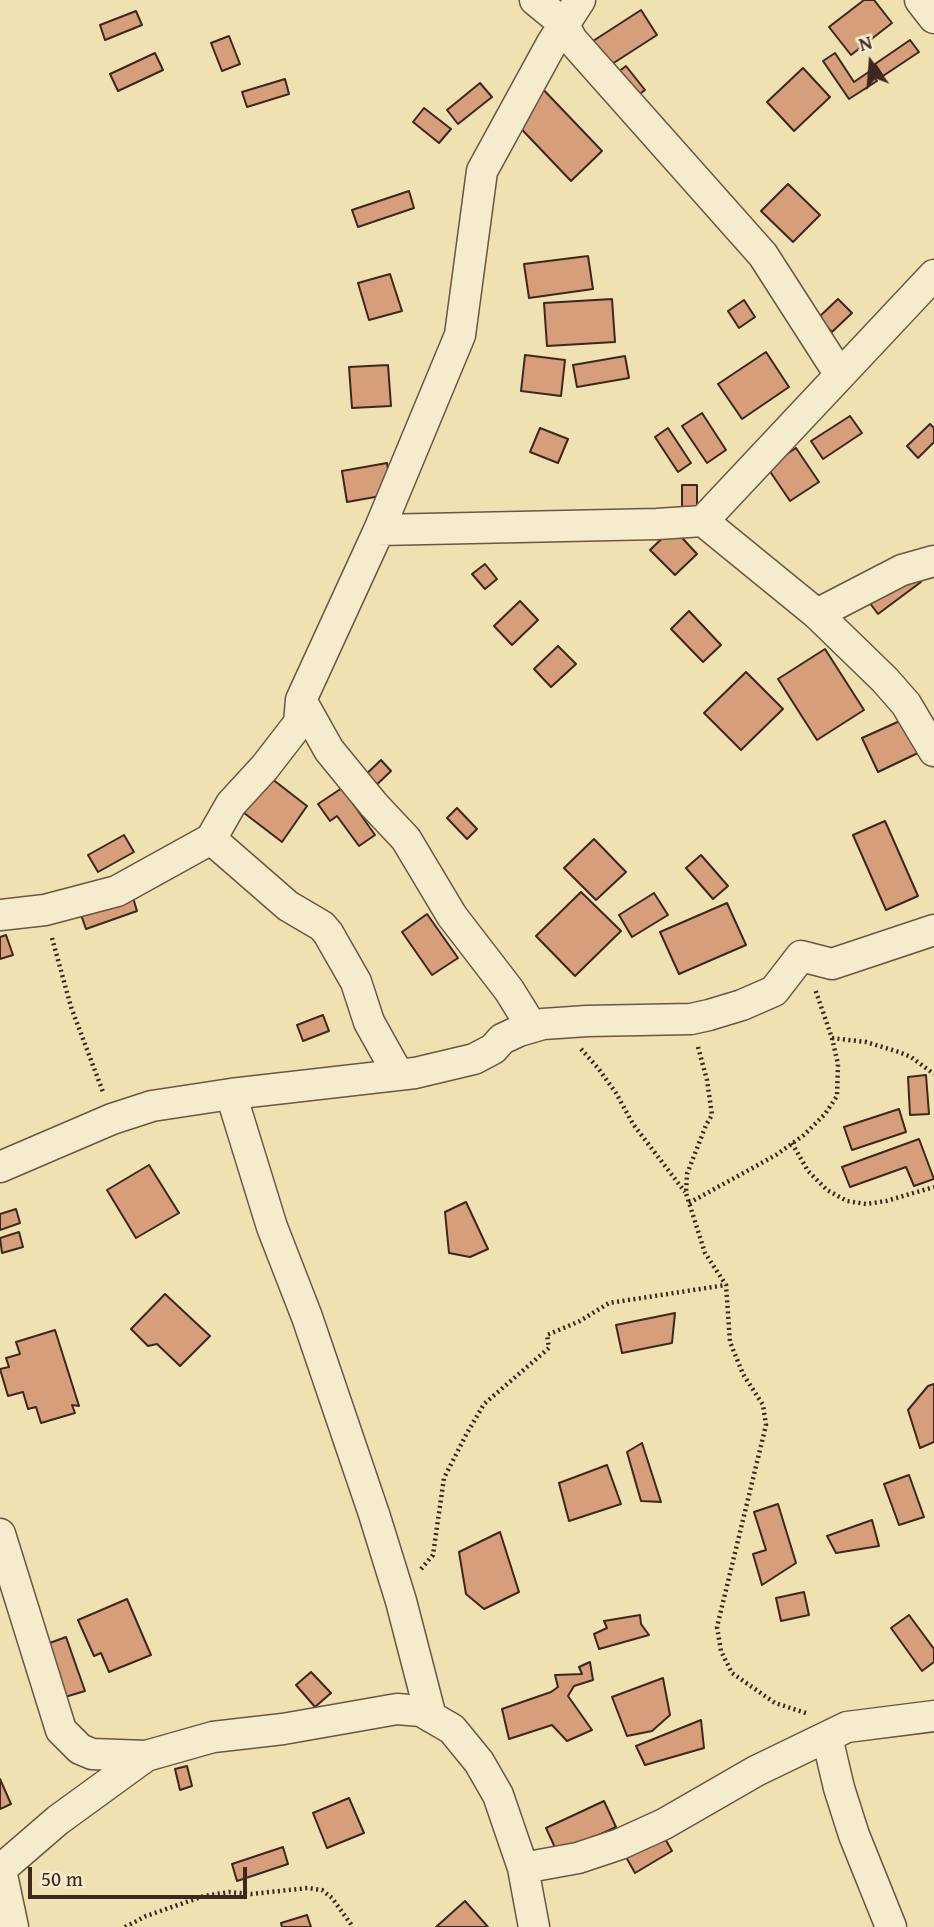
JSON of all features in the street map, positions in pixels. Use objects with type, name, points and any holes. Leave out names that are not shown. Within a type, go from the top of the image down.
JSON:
[{"type":"street","points":[[535,0],[572,12]]},
{"type":"street","points":[[920,0],[934,18]]},
{"type":"street","points":[[572,12],[572,40],[763,255],[840,375]]},
{"type":"street","points":[[0,915],[45,909],[117,891],[211,839],[232,804],[299,723],[301,700],[379,530],[460,335],[482,171],[572,12]]},
{"type":"street","points":[[703,521],[934,275]]},
{"type":"street","points":[[379,530],[703,521],[817,614],[885,680],[906,704],[934,751]]},
{"type":"street","points":[[817,614],[902,570],[934,561]]},
{"type":"street","points":[[301,700],[329,750],[406,839],[452,916],[509,990],[544,1025]]},
{"type":"street","points":[[211,839],[288,906],[322,926],[328,933],[356,982],[369,1022],[398,1074]]},
{"type":"street","points":[[0,1167],[112,1119],[152,1106],[415,1073],[474,1059],[493,1049],[502,1039],[544,1025],[691,1020],[741,1005],[774,991],[801,956],[832,964],[934,930]]},
{"type":"street","points":[[231,1094],[272,1227],[332,1387],[401,1601],[431,1717]]},
{"type":"street","points":[[0,1534],[61,1730],[80,1749],[92,1754],[145,1756],[213,1737],[283,1729],[397,1709],[421,1711],[452,1729],[479,1762],[498,1795],[523,1868],[534,1927]]},
{"type":"street","points":[[523,1868],[578,1858],[620,1844],[664,1824],[755,1771],[837,1732],[934,1716]]},
{"type":"street","points":[[837,1732],[839,1788],[854,1835],[891,1927]]},
{"type":"street","points":[[13,1927],[1,1870],[58,1820],[145,1756]]},
{"type":"path","points":[[45,909],[59,970],[112,1119]]},
{"type":"path","points":[[689,1203],[776,1155],[825,1114],[837,1096],[838,1064],[832,1038],[801,956]]},
{"type":"path","points":[[691,1020],[707,1080],[712,1115],[687,1174],[686,1193],[705,1253],[726,1285],[730,1342],[743,1374],[763,1405],[766,1425],[717,1628],[721,1651],[732,1673],[775,1703],[837,1732]]},
{"type":"path","points":[[544,1025],[598,1068],[633,1124],[686,1193]]},
{"type":"path","points":[[832,1038],[866,1042],[899,1052],[911,1057],[934,1074]]},
{"type":"path","points":[[792,1143],[808,1171],[827,1190],[847,1201],[866,1204],[886,1201],[934,1187]]},
{"type":"path","points":[[401,1601],[410,1583],[433,1555],[444,1478],[467,1433],[484,1404],[549,1348],[547,1335],[580,1321],[609,1303],[726,1285]]},
{"type":"path","points":[[125,1927],[146,1916],[204,1896],[308,1888],[322,1890],[332,1898],[353,1927]]},
{"type":"building","points":[[864,0],[874,0],[892,23],[851,55],[829,27]]},
{"type":"building","points":[[641,10],[657,35],[609,66],[593,41]]},
{"type":"building","points":[[136,11],[142,25],[105,40],[100,25]]},
{"type":"building","points":[[229,36],[240,64],[222,71],[211,43]]},
{"type":"building","points":[[910,40],[919,52],[883,76],[875,64]]},
{"type":"building","points":[[155,53],[163,70],[118,91],[110,74]]},
{"type":"building","points":[[835,53],[854,82],[870,71],[877,81],[849,99],[823,61]]},
{"type":"building","points":[[626,66],[645,90],[629,102],[610,78]]},
{"type":"building","points":[[803,68],[830,97],[794,131],[767,102]]},
{"type":"building","points":[[285,79],[289,94],[247,107],[242,92]]},
{"type":"building","points":[[480,83],[492,97],[458,124],[447,110]]},
{"type":"building","points":[[538,84],[602,151],[571,181],[507,114]]},
{"type":"building","points":[[424,108],[451,129],[439,143],[413,122]]},
{"type":"building","points":[[788,184],[820,215],[793,242],[761,211]]},
{"type":"building","points":[[409,191],[414,208],[358,227],[352,210]]},
{"type":"building","points":[[588,256],[593,289],[529,298],[524,264]]},
{"type":"building","points":[[390,274],[402,311],[369,320],[358,283]]},
{"type":"building","points":[[612,299],[615,342],[547,346],[544,303]]},
{"type":"building","points":[[838,299],[852,313],[832,332],[818,318]]},
{"type":"building","points":[[744,300],[755,317],[739,328],[728,311]]},
{"type":"building","points":[[766,352],[789,387],[742,419],[718,384]]},
{"type":"building","points":[[525,355],[565,360],[561,396],[521,391]]},
{"type":"building","points":[[625,356],[629,378],[577,387],[573,365]]},
{"type":"building","points":[[388,365],[391,406],[352,408],[349,367]]},
{"type":"building","points":[[702,413],[726,450],[707,463],[682,426]]},
{"type":"building","points":[[850,416],[862,433],[823,459],[811,441]]},
{"type":"building","points":[[930,424],[934,428],[934,442],[918,458],[907,446]]},
{"type":"building","points":[[540,428],[568,439],[558,463],[530,452]]},
{"type":"building","points":[[668,428],[691,463],[678,472],[655,437]]},
{"type":"building","points":[[796,448],[819,482],[790,501],[767,467]]},
{"type":"building","points":[[387,463],[392,494],[347,502],[342,471]]},
{"type":"building","points":[[682,485],[697,485],[697,508],[682,508]]},
{"type":"building","points":[[673,528],[697,554],[675,575],[650,550]]},
{"type":"building","points":[[485,564],[497,579],[485,589],[472,574]]},
{"type":"building","points":[[912,570],[921,582],[878,614],[869,602]]},
{"type":"building","points":[[520,601],[538,620],[512,645],[494,626]]},
{"type":"building","points":[[689,611],[721,645],[703,662],[671,629]]},
{"type":"building","points":[[558,646],[576,664],[551,687],[534,669]]},
{"type":"building","points":[[825,649],[864,710],[817,740],[778,679]]},
{"type":"building","points":[[746,672],[783,709],[741,750],[704,713]]},
{"type":"building","points":[[902,720],[918,753],[878,772],[862,738]]},
{"type":"building","points":[[381,760],[391,771],[369,792],[359,781]]},
{"type":"building","points":[[267,775],[307,806],[282,842],[235,806]]},
{"type":"building","points":[[342,788],[375,835],[359,846],[337,816],[330,821],[318,804]]},
{"type":"building","points":[[457,808],[477,829],[467,839],[447,818]]},
{"type":"building","points":[[885,821],[918,896],[886,910],[853,835]]},
{"type":"building","points":[[124,835],[134,852],[98,872],[88,855]]},
{"type":"building","points":[[594,839],[626,872],[596,900],[564,868]]},
{"type":"building","points":[[701,855],[728,886],[713,899],[686,868]]},
{"type":"building","points":[[131,891],[137,911],[86,929],[79,909]]},
{"type":"building","points":[[581,892],[621,931],[575,976],[536,936]]},
{"type":"building","points":[[654,893],[668,915],[632,937],[619,915]]},
{"type":"building","points":[[727,903],[746,945],[679,974],[660,932]]},
{"type":"building","points":[[427,914],[458,958],[432,975],[402,932]]},
{"type":"building","points":[[6,935],[13,955],[0,959],[0,937]]},
{"type":"building","points":[[323,1015],[329,1031],[303,1041],[297,1025]]},
{"type":"building","points":[[926,1075],[929,1114],[910,1115],[908,1077]]},
{"type":"building","points":[[899,1109],[906,1132],[852,1150],[844,1127]]},
{"type":"building","points":[[919,1139],[934,1179],[914,1186],[906,1167],[850,1187],[842,1167]]},
{"type":"building","points":[[149,1165],[179,1213],[136,1238],[107,1190]]},
{"type":"building","points":[[466,1202],[488,1249],[470,1257],[449,1253],[445,1212]]},
{"type":"building","points":[[16,1209],[20,1223],[0,1230],[0,1214]]},
{"type":"building","points":[[19,1232],[23,1247],[2,1253],[0,1238]]},
{"type":"building","points":[[165,1294],[210,1336],[180,1366],[157,1344],[148,1346],[131,1329]]},
{"type":"building","points":[[675,1313],[672,1343],[622,1353],[616,1325]]},
{"type":"building","points":[[55,1330],[79,1406],[72,1405],[75,1413],[41,1423],[36,1407],[28,1409],[23,1392],[8,1396],[0,1369],[9,1367],[6,1358],[20,1354],[16,1342]]},
{"type":"building","points":[[934,1384],[934,1442],[920,1448],[908,1410],[928,1386]]},
{"type":"building","points":[[642,1443],[661,1502],[641,1501],[627,1452]]},
{"type":"building","points":[[607,1465],[621,1504],[569,1521],[559,1483]]},
{"type":"building","points":[[909,1475],[924,1517],[899,1525],[884,1484]]},
{"type":"building","points":[[778,1504],[796,1563],[762,1585],[753,1554],[766,1550],[754,1512]]},
{"type":"building","points":[[872,1520],[879,1546],[836,1553],[827,1536]]},
{"type":"building","points":[[500,1532],[519,1592],[484,1609],[466,1594],[459,1552]]},
{"type":"building","points":[[804,1592],[809,1615],[781,1621],[776,1598]]},
{"type":"building","points":[[127,1599],[151,1655],[109,1672],[101,1653],[94,1656],[78,1620]]},
{"type":"building","points":[[640,1615],[641,1624],[649,1635],[599,1649],[594,1634],[607,1628],[604,1621]]},
{"type":"building","points":[[909,1615],[934,1649],[934,1662],[922,1671],[891,1628]]},
{"type":"building","points":[[66,1637],[85,1691],[65,1697],[47,1644]]},
{"type":"building","points":[[590,1662],[593,1680],[574,1686],[568,1696],[592,1730],[567,1741],[552,1725],[509,1739],[502,1709],[551,1692],[558,1687],[555,1675],[582,1674],[579,1667]]},
{"type":"building","points":[[311,1672],[331,1693],[315,1707],[296,1685]]},
{"type":"building","points":[[663,1678],[670,1715],[652,1731],[627,1736],[612,1697]]},
{"type":"building","points":[[701,1720],[704,1748],[645,1765],[636,1746]]},
{"type":"building","points":[[187,1766],[192,1786],[180,1790],[175,1769]]},
{"type":"building","points":[[0,1779],[11,1804],[0,1809]]},
{"type":"building","points":[[349,1798],[364,1833],[327,1848],[313,1813]]},
{"type":"building","points":[[604,1801],[616,1827],[558,1854],[546,1828]]},
{"type":"building","points":[[663,1835],[672,1851],[635,1873],[626,1857]]},
{"type":"building","points":[[283,1847],[288,1864],[237,1881],[232,1864]]},
{"type":"building","points":[[465,1901],[488,1927],[436,1927]]},
{"type":"building","points":[[307,1915],[311,1927],[282,1927],[281,1923]]}]
